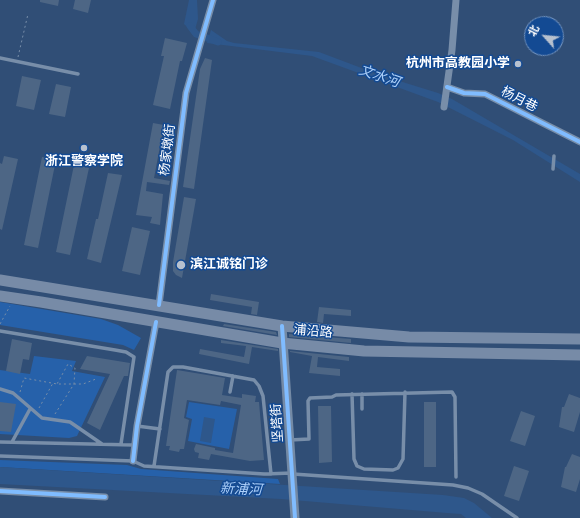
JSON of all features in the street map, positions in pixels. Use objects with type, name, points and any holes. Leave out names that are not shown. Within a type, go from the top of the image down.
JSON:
[{"type":"main road","name":"浦沿路","points":[[0,280],[282,326],[409,337],[580,339]]},
{"type":"main road","name":"浦沿路","points":[[0,296],[282,343],[364,351],[580,355]]},
{"type":"street","name":"杨家墩街","points":[[159,306],[186,93],[197,48],[213,0]]},
{"type":"street","points":[[444,107],[456,0]]},
{"type":"street","name":"杨月巷","points":[[447,90],[464,93],[485,94],[580,142]]},
{"type":"street","points":[[133,461],[136,426],[156,322]]},
{"type":"street","name":"坚塔街","points":[[282,326],[295,518]]},
{"type":"street","points":[[0,491],[105,497]]},
{"type":"lane","points":[[0,58],[78,74]]},
{"type":"lane","points":[[553,169],[554,156]]},
{"type":"lane","points":[[0,331],[126,352],[134,358],[121,444]]},
{"type":"lane","points":[[154,466],[168,372],[173,367],[254,380],[260,386],[264,396],[271,474]]},
{"type":"lane","points":[[230,392],[233,376]]},
{"type":"lane","points":[[0,389],[13,393],[42,418],[70,422],[102,444]]},
{"type":"lane","points":[[352,394],[354,459],[357,466],[364,469],[393,470],[398,468],[403,460],[405,392]]},
{"type":"lane","points":[[289,440],[309,439],[308,401],[310,398],[352,394],[452,392],[455,397],[456,477]]},
{"type":"lane","points":[[362,394],[362,409]]},
{"type":"lane","points":[[12,442],[30,409]]},
{"type":"lane","points":[[136,426],[160,429]]},
{"type":"lane","points":[[0,442],[134,445]]},
{"type":"lane","points":[[0,456],[133,461],[144,466],[463,487],[482,494],[517,518]]},
{"type":"path","points":[[17,61],[28,14]]},
{"type":"path","points":[[0,324],[14,299]]},
{"type":"path","points":[[52,420],[74,384],[76,368],[68,364],[57,384]]},
{"type":"path","points":[[18,398],[24,378],[57,384],[84,384],[96,379]]},
{"type":"path","points":[[35,413],[53,383]]},
{"type":"shaded area","points":[[0,302],[101,319],[118,325],[141,338],[134,350],[123,345],[0,325]]},
{"type":"shaded area","points":[[34,356],[76,361],[72,371],[105,377],[77,436],[69,438],[0,434],[0,370],[30,374]]},
{"type":"shaded area","points":[[189,402],[237,409],[229,449],[188,441],[192,419],[186,417]]},
{"type":"shaded area","points":[[0,460],[127,465],[141,469],[278,479],[280,484],[0,467]]},
{"type":"water","points":[[189,0],[197,0],[198,19],[194,33],[184,24]]},
{"type":"water","points":[[211,30],[227,41],[234,43],[319,52],[380,75],[438,93],[452,99],[580,174],[580,182],[513,140],[438,102],[312,56],[207,43]]},
{"type":"water","points":[[204,417],[215,419],[211,443],[200,441]]},
{"type":"water","name":"新浦河","points":[[0,467],[443,495],[464,498],[474,503],[492,518],[466,518],[461,514],[281,499],[0,484]]},
{"type":"building","points":[[40,0],[59,0],[58,6],[40,2]]},
{"type":"building","points":[[75,0],[91,0],[88,13],[73,9]]},
{"type":"building","points":[[165,38],[187,43],[182,61],[180,61],[170,109],[153,105],[164,56],[161,56]]},
{"type":"building","points":[[205,58],[212,60],[194,189],[183,187],[200,69]]},
{"type":"building","points":[[22,76],[41,80],[34,110],[16,106]]},
{"type":"building","points":[[56,84],[71,87],[65,117],[49,114]]},
{"type":"building","points":[[153,123],[164,125],[154,178],[170,181],[169,185],[147,182],[146,191],[163,194],[160,225],[150,223],[152,217],[136,215]]},
{"type":"building","points":[[4,156],[18,159],[2,230],[0,229],[0,163],[2,164]]},
{"type":"building","points":[[42,157],[56,160],[38,248],[24,245]]},
{"type":"building","points":[[74,165],[89,168],[70,255],[56,252]]},
{"type":"building","points":[[108,173],[122,175],[101,263],[87,259]]},
{"type":"building","points":[[184,197],[196,199],[182,278],[176,275],[173,271],[173,262]]},
{"type":"building","points":[[132,227],[150,231],[140,275],[122,271]]},
{"type":"building","points":[[211,294],[259,302],[257,315],[251,314],[252,307],[210,300]]},
{"type":"building","points":[[319,307],[351,310],[351,316],[324,314],[323,323],[317,322]]},
{"type":"building","points":[[224,324],[276,332],[277,335],[223,326]]},
{"type":"building","points":[[289,334],[351,339],[351,343],[289,337]]},
{"type":"building","points":[[12,339],[32,343],[29,360],[23,359],[20,374],[6,371]]},
{"type":"building","points":[[221,340],[278,349],[278,351],[252,347],[249,364],[199,354],[200,349],[244,357],[246,346],[221,343]]},
{"type":"building","points":[[290,351],[349,357],[349,361],[318,357],[317,367],[340,369],[340,376],[309,373],[312,356]]},
{"type":"building","points":[[87,356],[130,363],[128,376],[124,376],[100,430],[87,423],[110,374],[80,369]]},
{"type":"building","points":[[177,370],[225,378],[222,395],[242,398],[242,394],[256,396],[255,402],[259,402],[264,460],[250,461],[211,454],[209,460],[198,458],[199,453],[195,452],[194,449],[196,444],[215,448],[215,450],[233,453],[241,405],[221,401],[220,405],[187,400],[184,418],[189,420],[184,449],[180,449],[179,452],[169,450],[170,446],[166,446]]},
{"type":"building","points":[[569,394],[580,398],[580,412],[574,432],[559,427],[562,407],[564,407]]},
{"type":"building","points":[[0,402],[16,404],[11,432],[0,431]]},
{"type":"building","points":[[424,402],[436,402],[436,467],[424,467]]},
{"type":"building","points":[[318,406],[331,406],[332,462],[319,463]]},
{"type":"building","points":[[521,411],[535,416],[525,446],[510,441]]},
{"type":"building","points":[[572,454],[580,457],[580,479],[576,492],[561,487],[565,467]]},
{"type":"building","points":[[514,466],[529,471],[519,501],[504,496]]},
{"type":"waterway","name":"文水河","points":[[190,26],[196,34],[218,42]]},
{"type":"cycle path","points":[[159,305],[186,93],[213,0]]},
{"type":"cycle path","points":[[447,87],[464,93],[485,94],[580,142]]},
{"type":"cycle path","points":[[133,461],[137,426],[156,322]]},
{"type":"cycle path","points":[[282,326],[295,518]]},
{"type":"cycle path","points":[[0,491],[105,497]]},
{"type":"place","name":"杭州市高教园小学","points":[[518,64]]},
{"type":"place","name":"浙江警察学院","points":[[84,148]]},
{"type":"place","name":"滨江诚铭门诊","points":[[181,265]]}]
